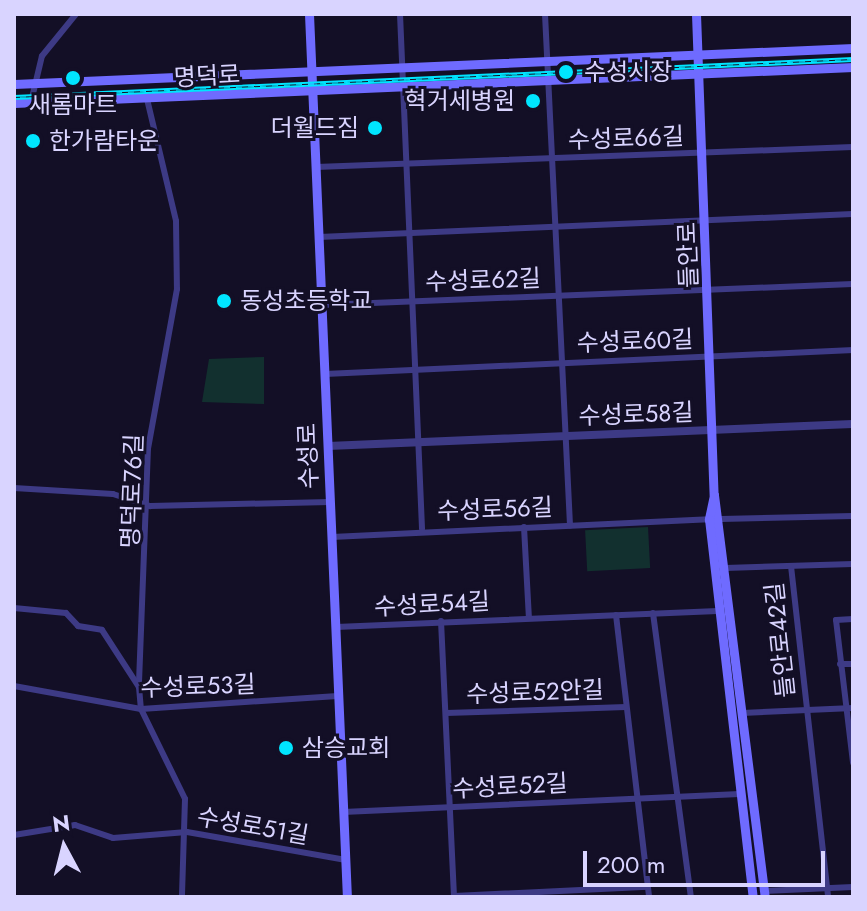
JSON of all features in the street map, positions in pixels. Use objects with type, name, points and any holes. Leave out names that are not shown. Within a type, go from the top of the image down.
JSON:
[{"type":"main road","name":"수성로","points":[[309,14],[347,897]]},
{"type":"main road","name":"들안로","points":[[696,14],[711,356],[714,495],[709,519],[753,897]]},
{"type":"main road","name":"명덕로","points":[[14,84],[853,48]]},
{"type":"main road","name":"명덕로","points":[[14,103],[147,99],[548,77],[853,67]]},
{"type":"main road","name":"들안로","points":[[714,495],[721,519],[764,894]]},
{"type":"street","points":[[31,102],[50,41],[76,14]]},
{"type":"street","points":[[400,14],[405,166]]},
{"type":"street","points":[[545,14],[548,77]]},
{"type":"street","name":"수성로66길","points":[[548,77],[550,159]]},
{"type":"street","name":"명덕로76길","points":[[147,99],[176,221],[177,289],[148,448],[150,506],[139,687],[141,709],[185,799],[187,832],[182,897]]},
{"type":"street","name":"수성로66길","points":[[316,167],[853,147]]},
{"type":"street","name":"수성로62길","points":[[550,159],[557,295]]},
{"type":"street","name":"수성로62길","points":[[405,166],[411,301]]},
{"type":"street","points":[[319,237],[853,214]]},
{"type":"street","name":"수성로62길","points":[[322,305],[853,284]]},
{"type":"street","name":"수성로60길","points":[[557,295],[559,362]]},
{"type":"street","points":[[411,301],[418,442]]},
{"type":"street","name":"수성로60길","points":[[325,374],[853,350]]},
{"type":"street","name":"수성로58길","points":[[559,362],[562,436]]},
{"type":"street","name":"수성로58길","points":[[328,446],[853,424]]},
{"type":"street","name":"수성로56길","points":[[562,436],[570,525]]},
{"type":"street","name":"수성로56길","points":[[418,442],[422,529]]},
{"type":"street","points":[[14,488],[113,494],[150,506],[330,502]]},
{"type":"street","points":[[721,519],[853,516]]},
{"type":"street","name":"수성로56길","points":[[332,537],[422,529],[709,519]]},
{"type":"street","points":[[524,527],[529,618]]},
{"type":"street","points":[[725,568],[853,564]]},
{"type":"street","name":"들안로42길","points":[[791,566],[828,897]]},
{"type":"street","points":[[14,608],[66,613],[78,626],[102,630],[139,687]]},
{"type":"street","name":"수성로54길","points":[[336,627],[718,611]]},
{"type":"street","points":[[653,613],[691,897]]},
{"type":"street","name":"수성로52안길","points":[[616,615],[649,897]]},
{"type":"street","points":[[853,619],[836,620],[840,664],[849,708],[853,763]]},
{"type":"street","points":[[441,621],[454,896],[648,887]]},
{"type":"street","points":[[840,664],[853,664]]},
{"type":"street","name":"수성로53길","points":[[14,686],[141,709],[338,696]]},
{"type":"street","name":"수성로52안길","points":[[446,713],[626,707]]},
{"type":"street","name":"들안로42길","points":[[742,713],[849,708]]},
{"type":"street","name":"수성로52길","points":[[343,812],[740,794]]},
{"type":"street","name":"수성로51길","points":[[14,835],[75,825],[113,838],[187,832],[345,860]]},
{"type":"street","points":[[764,894],[853,887]]},
{"type":"green space","points":[[264,357],[264,404],[202,402],[209,359]]},
{"type":"green space","points":[[648,527],[650,568],[587,571],[585,530]]},
{"type":"railway","points":[[14,97],[853,59]]},
{"type":"place","name":"수성시장","points":[[566,72]]},
{"type":"place","name":"새롬마트","points":[[73,78]]},
{"type":"place","name":"혁거세병원","points":[[533,101]]},
{"type":"place","name":"더월드짐","points":[[375,128]]},
{"type":"place","name":"한가람타운","points":[[33,141]]},
{"type":"place","name":"동성초등학교","points":[[224,301]]},
{"type":"place","name":"삼승교회","points":[[286,748]]}]
